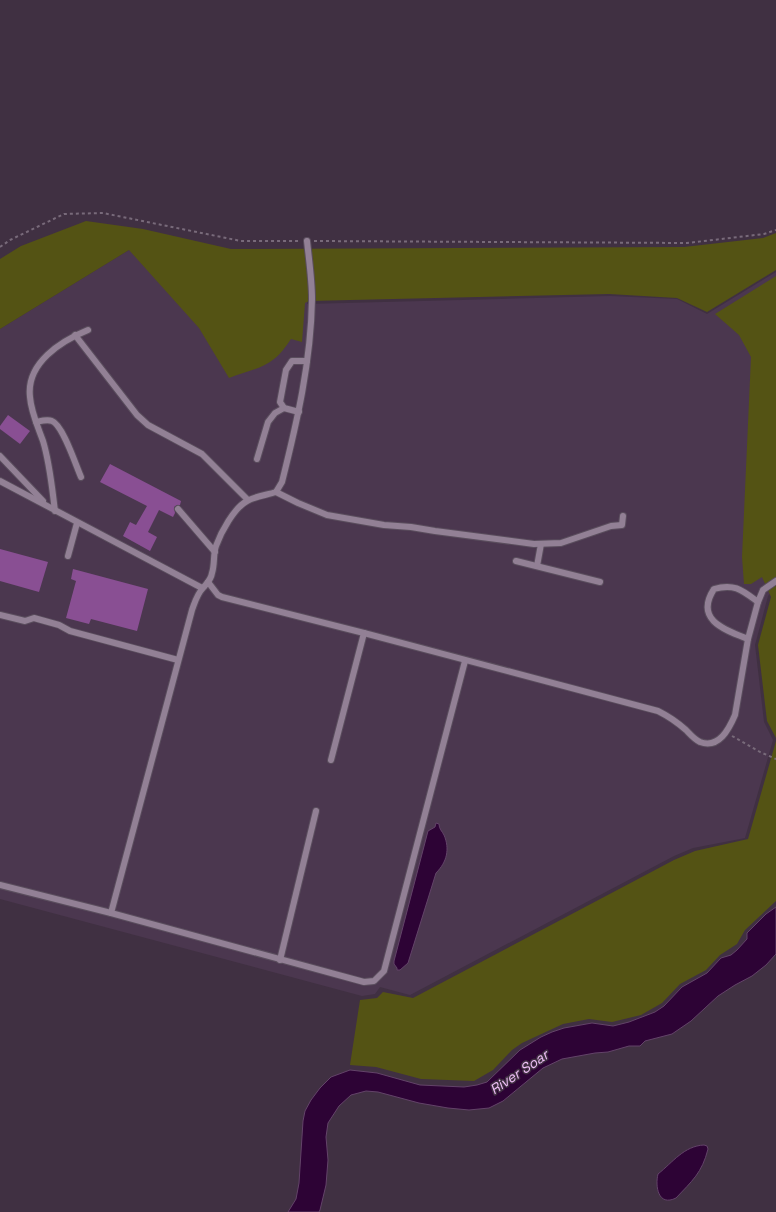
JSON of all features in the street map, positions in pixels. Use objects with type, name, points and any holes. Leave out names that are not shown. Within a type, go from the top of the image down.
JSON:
[{"type":"lane","points":[[276,492],[282,482],[299,412],[307,361],[312,297],[307,241]]},
{"type":"lane","points":[[55,511],[51,475],[30,397],[32,376],[36,367],[43,359],[75,335],[88,330]]},
{"type":"lane","points":[[75,335],[137,416],[148,425],[202,454],[248,500]]},
{"type":"lane","points":[[299,412],[284,408],[280,402],[286,370],[292,361],[307,361]]},
{"type":"lane","points":[[257,460],[268,422],[275,413],[284,408]]},
{"type":"lane","points":[[36,422],[46,420],[57,424],[81,477]]},
{"type":"lane","points":[[0,456],[47,505],[55,511],[202,588]]},
{"type":"lane","points":[[0,481],[47,505]]},
{"type":"lane","points":[[111,913],[192,610],[197,596],[208,582],[212,574],[216,546],[225,526],[233,514],[248,500],[276,492],[327,515],[384,525],[411,527],[541,544],[561,543],[604,528],[622,525],[623,516]]},
{"type":"lane","points":[[178,509],[215,552]]},
{"type":"lane","points":[[68,556],[78,523]]},
{"type":"lane","points":[[536,566],[541,544]]},
{"type":"lane","points":[[516,561],[600,582]]},
{"type":"lane","points":[[208,582],[218,595],[222,597],[658,711],[675,721],[700,742],[714,742],[726,733],[735,715],[748,639],[758,602],[763,590],[776,581]]},
{"type":"lane","points":[[748,639],[717,624],[710,617],[707,609],[707,603],[714,590],[724,586],[739,589],[758,602]]},
{"type":"lane","points":[[0,614],[25,621],[34,618],[59,625],[70,631],[178,660]]},
{"type":"lane","points":[[331,760],[364,633]]},
{"type":"lane","points":[[0,885],[111,913],[280,960],[368,982],[374,981],[382,974],[465,661]]},
{"type":"lane","points":[[280,960],[316,811]]},
{"type":"path","points":[[0,247],[10,240],[64,214],[103,213],[241,241],[687,243],[764,234],[776,230]]},
{"type":"path","points":[[726,733],[776,759]]},
{"type":"shaded area","points":[[86,221],[143,229],[231,249],[684,247],[763,238],[776,233],[776,270],[707,312],[677,298],[609,294],[309,301],[305,303],[302,342],[291,339],[279,355],[269,362],[258,368],[229,378],[199,328],[129,250],[0,329],[0,259],[21,246]]},
{"type":"shaded area","points":[[129,250],[307,279],[307,304],[610,296],[677,299],[707,314],[776,272],[776,587],[768,596],[755,645],[764,722],[773,740],[745,838],[693,848],[674,856],[410,995],[380,987],[375,994],[362,996],[0,899],[0,329]]},
{"type":"shaded area","points":[[776,276],[776,738],[767,721],[758,645],[771,597],[762,577],[751,584],[744,584],[742,557],[751,357],[739,335],[715,314]]},
{"type":"shaded area","points":[[776,741],[776,901],[745,930],[737,944],[720,955],[706,970],[680,984],[662,1003],[641,1015],[612,1022],[589,1019],[563,1024],[522,1043],[512,1050],[493,1070],[474,1081],[421,1079],[376,1067],[350,1065],[360,1000],[377,998],[383,992],[413,998],[674,860],[695,851],[748,839]]},
{"type":"water","points":[[436,823],[439,824],[446,840],[447,850],[445,860],[436,873],[408,963],[400,970],[397,970],[394,961],[428,831],[435,827]]},
{"type":"water","name":"River Soar","points":[[776,907],[776,954],[766,965],[752,976],[718,996],[691,1021],[672,1034],[645,1041],[640,1046],[629,1046],[608,1052],[562,1059],[543,1068],[503,1101],[489,1108],[469,1110],[448,1108],[419,1103],[378,1092],[366,1091],[351,1095],[339,1106],[328,1123],[326,1137],[328,1160],[326,1185],[319,1212],[288,1212],[296,1199],[299,1183],[305,1111],[320,1088],[331,1077],[350,1070],[377,1073],[420,1085],[464,1087],[487,1082],[520,1050],[552,1032],[564,1028],[592,1023],[613,1026],[629,1022],[655,1012],[664,1006],[682,987],[707,973],[721,958],[731,955],[737,950],[747,939],[747,933],[766,914]]},
{"type":"water","points":[[704,1145],[707,1146],[708,1149],[706,1157],[692,1181],[676,1198],[665,1200],[662,1198],[659,1194],[657,1184],[658,1174],[685,1151],[690,1148]]},
{"type":"building","points":[[8,415],[30,431],[20,444],[0,429],[0,426]]},
{"type":"building","points":[[110,464],[181,501],[180,505],[174,507],[175,513],[173,517],[159,510],[148,532],[157,537],[150,551],[123,536],[130,522],[136,525],[147,506],[100,482]]},
{"type":"building","points":[[0,549],[48,562],[39,592],[0,581]]},
{"type":"building","points":[[73,569],[148,589],[137,631],[91,619],[89,624],[66,618],[76,581],[71,579]]}]
